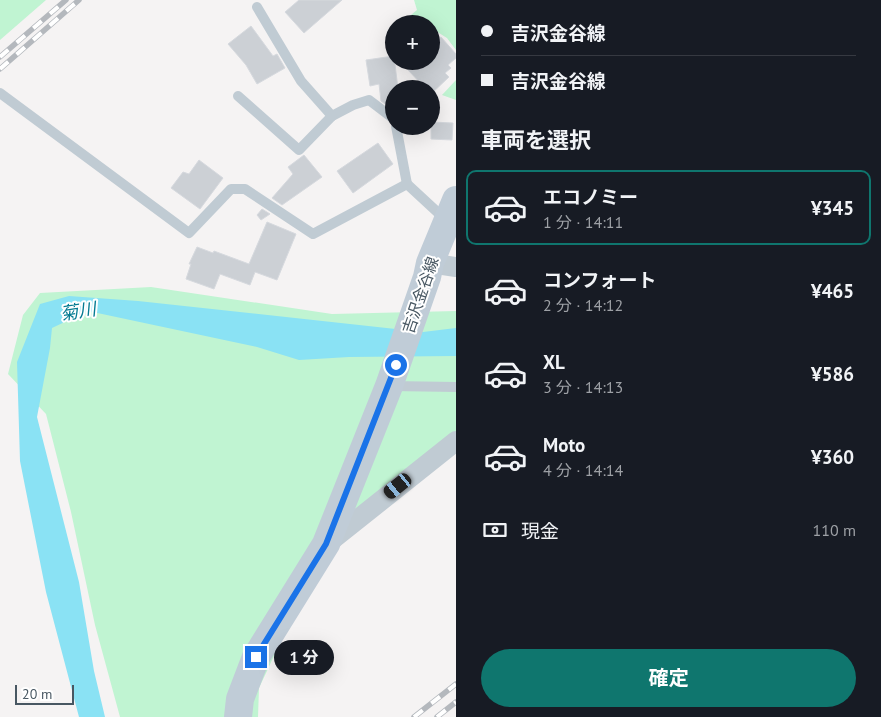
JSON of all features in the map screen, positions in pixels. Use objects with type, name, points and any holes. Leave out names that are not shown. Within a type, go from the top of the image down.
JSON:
[{"type":"main road","name":"吉沢金谷線","points":[[238,717],[240,699],[256,657],[326,544],[445,243]]},
{"type":"street","points":[[326,544],[456,441]]},
{"type":"lane","points":[[257,7],[301,81],[332,116]]},
{"type":"lane","points":[[0,93],[189,233],[231,189],[245,189],[313,234],[407,184]]},
{"type":"lane","points":[[238,96],[300,150],[332,116],[353,105],[369,100],[385,112]]},
{"type":"lane","points":[[398,135],[407,184],[445,243]]},
{"type":"lane","points":[[389,384],[456,387]]},
{"type":"green space","points":[[0,0],[46,0],[0,40]]},
{"type":"green space","points":[[414,0],[456,0],[456,50],[447,38],[440,34],[440,15],[411,15],[417,10]]},
{"type":"green space","points":[[456,80],[456,100],[442,95]]},
{"type":"green space","points":[[151,287],[332,314],[456,311],[456,434],[326,544],[259,688],[258,717],[120,717],[95,625],[71,512],[46,414],[8,374],[23,315],[40,293]]},
{"type":"water","name":"菊川","points":[[69,296],[138,301],[423,332],[456,328],[456,356],[349,357],[299,360],[257,347],[88,311],[52,328],[37,417],[79,582],[94,671],[105,717],[79,717],[46,592],[20,461],[17,362],[40,304]]},
{"type":"building","points":[[299,0],[342,0],[304,33],[285,12]]},
{"type":"building","points":[[251,26],[273,56],[277,54],[285,68],[257,84],[246,65],[228,44]]},
{"type":"building","points":[[440,38],[456,54],[456,58],[448,65],[451,68],[445,73],[449,77],[440,86],[440,80],[417,80],[408,70],[440,70]]},
{"type":"building","points":[[385,57],[385,70],[396,70],[397,80],[385,80],[385,104],[381,101],[379,84],[370,86],[366,60]]},
{"type":"building","points":[[440,122],[453,123],[452,140],[431,139],[431,135],[440,135]]},
{"type":"building","points":[[378,143],[393,164],[353,193],[337,171]]},
{"type":"building","points":[[304,155],[322,177],[282,205],[272,198],[293,174],[288,167]]},
{"type":"building","points":[[199,160],[223,178],[200,209],[171,188],[183,172],[189,174]]},
{"type":"building","points":[[262,209],[270,214],[261,220],[257,215]]},
{"type":"building","points":[[267,222],[296,234],[277,280],[255,272],[250,285],[220,274],[214,289],[186,279],[191,264],[189,264],[197,247],[249,264]]},
{"type":"railway","points":[[0,57],[66,0]]},
{"type":"railway","points":[[0,69],[79,0]]},
{"type":"railway","points":[[414,717],[456,684]]},
{"type":"railway","points":[[437,717],[456,702]]},
{"type":"route","points":[[256,657],[326,544],[396,365]]}]
